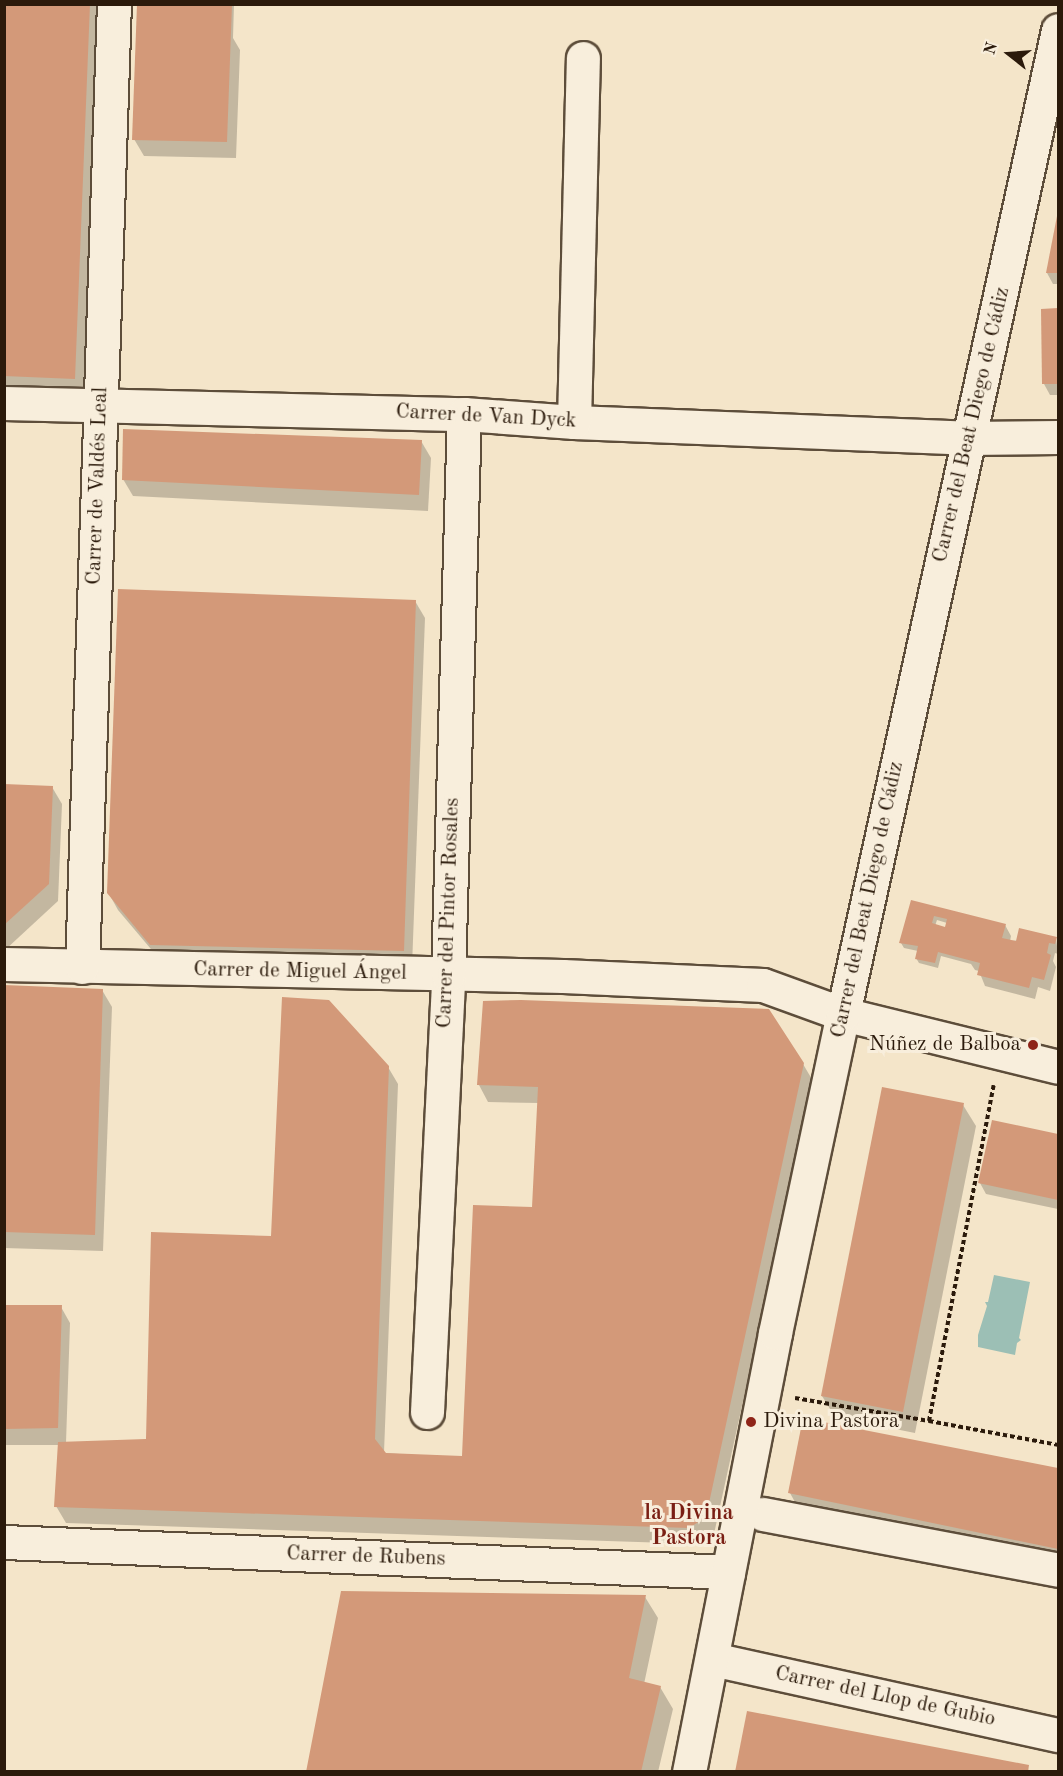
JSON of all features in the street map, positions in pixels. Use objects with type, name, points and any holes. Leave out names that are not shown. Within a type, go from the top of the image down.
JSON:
[{"type":"street","name":"Carrer de Valdés Leal","points":[[82,967],[114,4]]},
{"type":"street","name":"Carrer del Beat Diego de Cádiz","points":[[689,1772],[763,1392],[843,1014],[1059,30]]},
{"type":"street","points":[[574,422],[583,58]]},
{"type":"street","name":"Carrer de Van Dyck","points":[[4,403],[464,414],[574,422],[968,438],[1059,437]]},
{"type":"street","name":"Carrer del Pintor Rosales","points":[[427,1412],[448,975],[464,414]]},
{"type":"street","name":"Carrer de Miguel Ángel","points":[[4,964],[563,976],[763,985],[843,1014],[1059,1067]]},
{"type":"street","points":[[763,1514],[1059,1570]]},
{"type":"street","name":"Carrer de Rubens","points":[[4,1542],[728,1572]]},
{"type":"street","name":"Carrer del Llop de Gubio","points":[[712,1659],[1059,1735]]},
{"type":"path","points":[[929,1421],[996,1078]]},
{"type":"path","points":[[763,1392],[1059,1445]]},
{"type":"water","points":[[994,1275],[1030,1282],[1019,1338],[1021,1340],[1017,1343],[1015,1355],[978,1347],[978,1335],[987,1306],[985,1302],[988,1302]]},
{"type":"building","points":[[4,4],[90,4],[75,379],[4,376]]},
{"type":"building","points":[[137,4],[232,4],[227,142],[132,140]]},
{"type":"building","points":[[1057,216],[1058,273],[1046,273]]},
{"type":"building","points":[[1058,308],[1058,384],[1042,384],[1041,309]]},
{"type":"building","points":[[123,429],[422,440],[419,495],[122,480]]},
{"type":"building","points":[[118,589],[416,600],[404,951],[150,945],[107,893]]},
{"type":"building","points":[[4,784],[53,786],[49,884],[4,925]]},
{"type":"building","points":[[911,900],[1006,924],[1002,938],[1016,941],[1019,928],[1057,937],[1055,944],[1049,943],[1047,953],[1051,955],[1044,980],[1032,977],[1029,988],[977,975],[980,963],[938,952],[935,963],[915,959],[918,946],[899,943]],"holes":[[[934,916],[947,919],[945,927],[932,923]]]},
{"type":"building","points":[[4,985],[103,989],[95,1235],[4,1232]]},
{"type":"building","points":[[282,997],[329,1000],[389,1066],[375,1439],[386,1453],[462,1456],[473,1205],[532,1207],[538,1087],[477,1085],[483,1001],[521,1000],[769,1009],[804,1063],[706,1517],[689,1528],[54,1507],[58,1442],[146,1439],[151,1232],[271,1236]]},
{"type":"building","points":[[882,1087],[964,1103],[903,1412],[821,1396]]},
{"type":"building","points":[[992,1120],[1058,1134],[1058,1200],[978,1183]]},
{"type":"building","points":[[4,1305],[62,1305],[58,1428],[4,1429]]},
{"type":"building","points":[[803,1418],[1058,1468],[1058,1549],[788,1493]]},
{"type":"building","points":[[341,1591],[646,1595],[629,1678],[661,1686],[641,1772],[306,1772]]},
{"type":"building","points":[[747,1711],[1029,1765],[1028,1772],[735,1772]]},
{"type":"place","name":"Núñez de Balboa","points":[[1033,1045]]},
{"type":"place","name":"Divina Pastora","points":[[751,1422]]},
{"type":"district","name":"la Divina Pastora","points":[[689,1526]]}]
